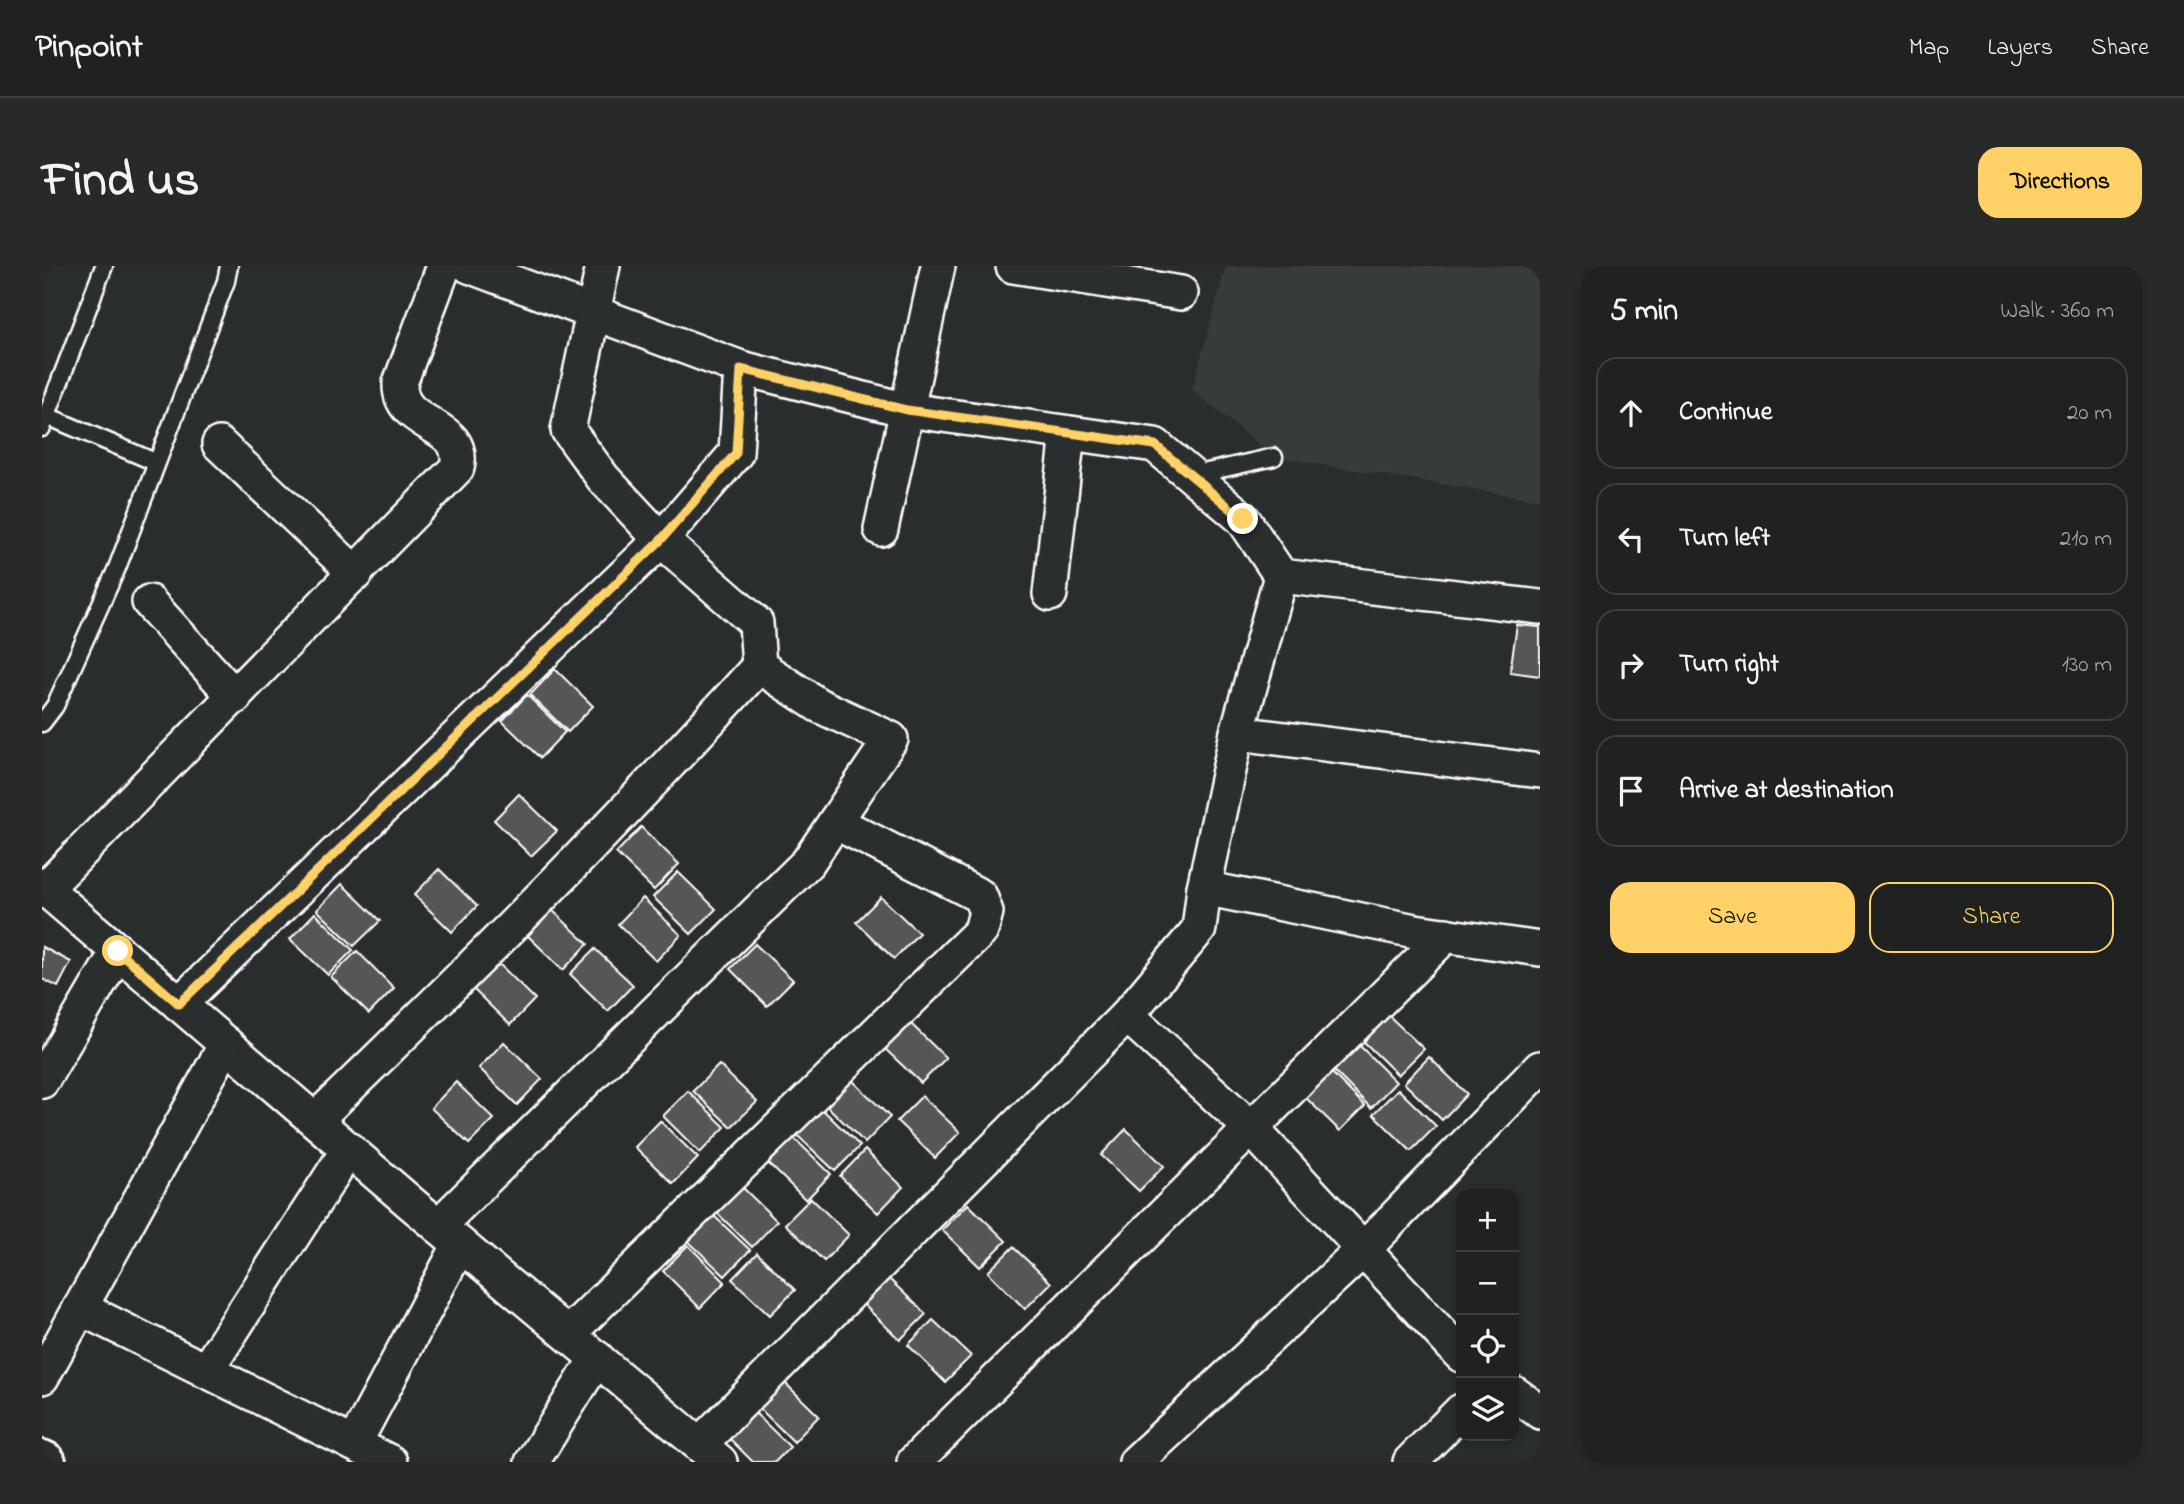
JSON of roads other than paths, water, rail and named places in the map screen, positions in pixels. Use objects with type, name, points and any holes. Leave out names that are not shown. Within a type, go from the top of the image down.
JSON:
[{"type":"street","points":[[444,266],[400,383],[399,397],[408,409],[456,443],[460,453],[457,468],[356,575],[44,887],[348,1150],[710,1453],[1127,1014],[1199,929],[1204,888],[1237,733],[1281,576],[1243,519],[1155,445],[907,410],[741,369],[469,266]]},
{"type":"street","points":[[315,1121],[515,926],[684,749],[759,666],[756,623],[661,540],[604,478],[568,430],[603,266]]},
{"type":"street","points":[[881,529],[938,266]]},
{"type":"street","points":[[1013,266],[1181,293]]},
{"type":"street","points":[[179,1004],[661,540],[736,453],[741,369]]},
{"type":"street","points":[[1050,594],[1068,433]]},
{"type":"street","points":[[219,444],[356,575]]},
{"type":"street","points":[[1281,576],[1540,607]]},
{"type":"street","points":[[149,602],[235,696]]},
{"type":"street","points":[[354,1444],[449,1235],[808,862],[891,739],[818,705],[759,666]]},
{"type":"street","points":[[1237,733],[1540,771]]},
{"type":"street","points":[[568,1334],[981,931],[986,912],[980,896],[835,822]]},
{"type":"street","points":[[1204,888],[1446,935],[1540,949]]},
{"type":"street","points":[[914,1462],[1446,935]]},
{"type":"street","points":[[42,1082],[118,951]]},
{"type":"street","points":[[1127,1014],[1251,1128],[1456,1349]]},
{"type":"street","points":[[42,1377],[226,1044]]},
{"type":"street","points":[[1136,1462],[1364,1250],[1540,1068]]},
{"type":"street","points":[[206,1371],[348,1150]]},
{"type":"street","points":[[80,1308],[390,1462]]},
{"type":"street","points":[[532,1462],[597,1358]]},
{"type":"street","points":[[1519,1397],[1540,1412]]},
{"type":"street","points":[[1410,1462],[1456,1416]]},
{"type":"lane","points":[[104,266],[44,422],[155,462]]},
{"type":"lane","points":[[42,723],[55,706],[117,568],[155,462],[226,281],[229,266]]},
{"type":"lane","points":[[1192,476],[1274,457]]}]
